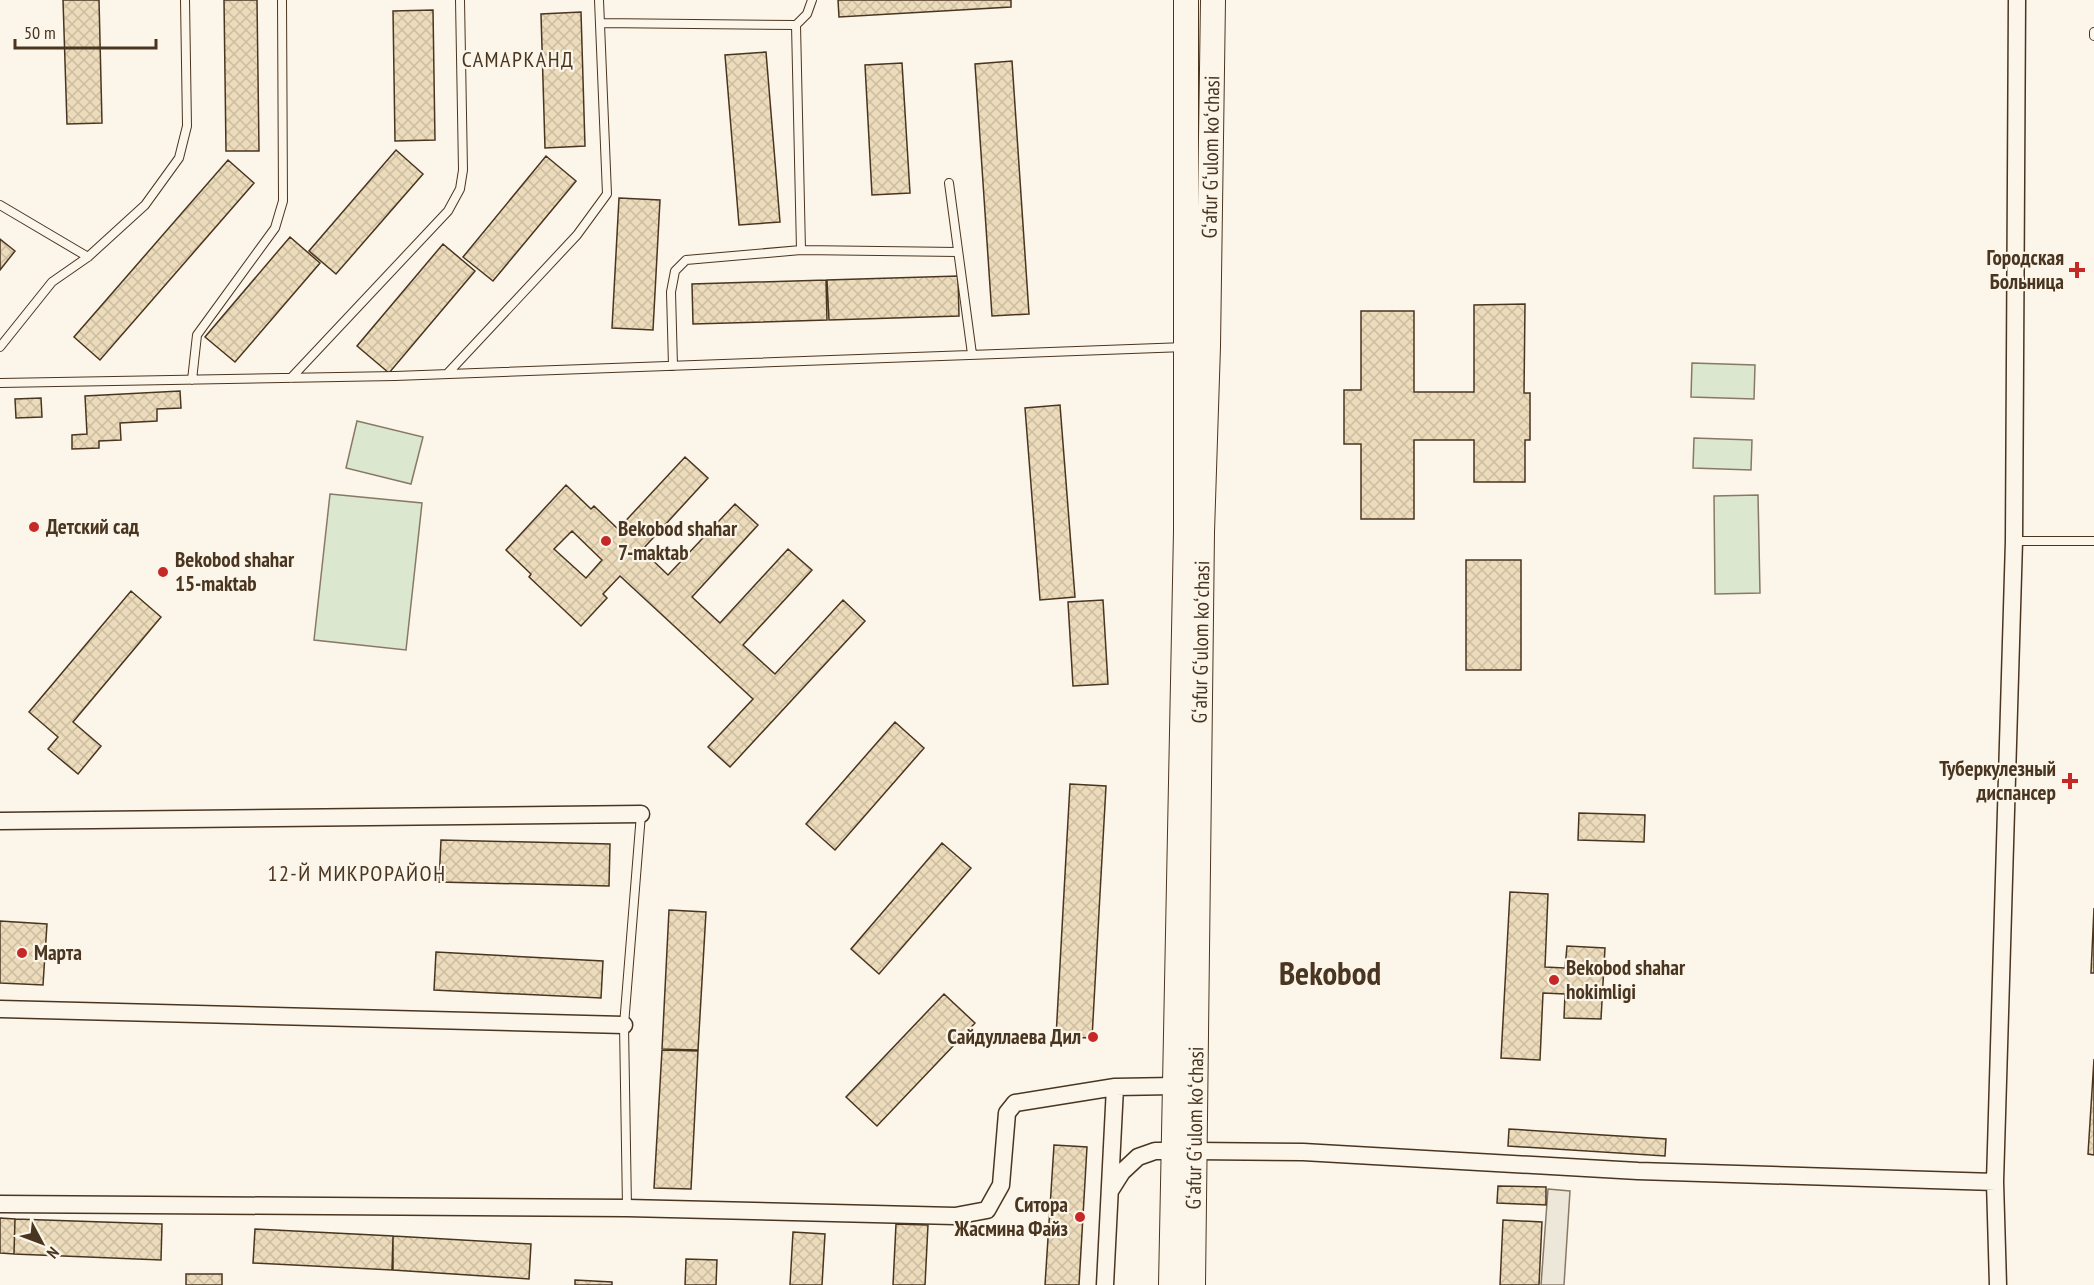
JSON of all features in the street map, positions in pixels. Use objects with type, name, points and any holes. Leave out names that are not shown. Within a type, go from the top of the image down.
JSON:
[{"type":"main road","name":"Gʻafur Gʻulom koʻchasi","points":[[1171,1285],[1184,1151],[1194,532],[1185,346],[1186,0]]},
{"type":"main road","name":"Gʻafur Gʻulom koʻchasi","points":[[1193,1285],[1184,1151],[1174,1086],[1194,532],[1208,346],[1213,0]]},
{"type":"street","points":[[1998,1285],[1995,1182],[2014,541],[2017,0]]},
{"type":"street","points":[[0,821],[641,814]]},
{"type":"street","points":[[0,1009],[624,1025]]},
{"type":"street","points":[[0,1204],[627,1208],[955,1216],[987,1210],[1001,1185],[1007,1113],[1016,1103],[1114,1087],[1174,1086]]},
{"type":"street","points":[[1105,1285],[1114,1087]]},
{"type":"street","points":[[1110,1191],[1122,1172],[1138,1157],[1155,1151],[1303,1152],[1638,1171],[1995,1182]]},
{"type":"lane","points":[[0,347],[52,282],[88,257],[145,205],[179,158],[187,126],[185,0]]},
{"type":"lane","points":[[192,380],[197,335],[275,228],[283,201],[282,0]]},
{"type":"lane","points":[[291,378],[448,210],[460,189],[463,170],[460,0]]},
{"type":"lane","points":[[447,374],[577,235],[607,194],[598,0]]},
{"type":"lane","points":[[600,23],[796,25],[807,14],[812,0]]},
{"type":"lane","points":[[796,25],[801,250]]},
{"type":"lane","points":[[950,183],[972,354]]},
{"type":"lane","points":[[0,205],[88,257]]},
{"type":"lane","points":[[673,366],[671,292],[675,271],[686,260],[801,250],[958,252]]},
{"type":"lane","points":[[0,383],[447,374],[1185,346]]},
{"type":"lane","points":[[2014,541],[2094,541]]},
{"type":"lane","points":[[627,1208],[624,1025],[641,814]]},
{"type":"green space","points":[[1692,363],[1755,365],[1754,399],[1691,397]]},
{"type":"green space","points":[[357,421],[423,437],[411,484],[346,468]]},
{"type":"green space","points":[[1694,438],[1752,440],[1751,470],[1693,468]]},
{"type":"green space","points":[[330,494],[422,503],[406,650],[314,640]]},
{"type":"green space","points":[[1758,495],[1760,593],[1715,594],[1714,496]]},
{"type":"shaded area","points":[[1548,1189],[1570,1191],[1564,1285],[1541,1285]]},
{"type":"building","points":[[63,0],[99,0],[102,123],[67,124]]},
{"type":"building","points":[[224,0],[257,0],[259,151],[226,151]]},
{"type":"building","points":[[838,0],[1011,0],[1011,7],[839,17]]},
{"type":"building","points":[[433,10],[435,140],[395,141],[393,11]]},
{"type":"building","points":[[581,12],[585,146],[545,148],[541,14]]},
{"type":"building","points":[[766,52],[780,222],[739,225],[725,55]]},
{"type":"building","points":[[1012,61],[1029,314],[992,316],[975,64]]},
{"type":"building","points":[[902,63],[910,193],[872,195],[865,65]]},
{"type":"building","points":[[396,150],[423,174],[336,274],[309,251]]},
{"type":"building","points":[[546,156],[576,181],[493,281],[463,257]]},
{"type":"building","points":[[228,160],[254,183],[100,360],[74,337]]},
{"type":"building","points":[[619,198],[660,200],[653,330],[612,328]]},
{"type":"building","points":[[290,237],[320,263],[235,362],[205,337]]},
{"type":"building","points":[[0,239],[15,251],[0,270]]},
{"type":"building","points":[[443,244],[475,271],[389,373],[357,346]]},
{"type":"building","points":[[958,276],[959,316],[829,320],[827,280]]},
{"type":"building","points":[[826,280],[827,320],[693,324],[692,284]]},
{"type":"building","points":[[1525,304],[1524,393],[1530,393],[1530,440],[1525,440],[1525,482],[1474,482],[1474,440],[1414,440],[1414,519],[1361,519],[1361,444],[1344,444],[1344,390],[1361,390],[1361,311],[1414,311],[1414,392],[1474,392],[1474,305]]},
{"type":"building","points":[[180,391],[181,408],[157,409],[157,421],[120,423],[121,440],[99,441],[99,448],[72,449],[72,435],[87,434],[85,396]]},
{"type":"building","points":[[41,398],[42,417],[16,418],[15,399]]},
{"type":"building","points":[[1060,405],[1075,597],[1040,600],[1025,408]]},
{"type":"building","points":[[685,457],[708,478],[642,550],[668,575],[735,504],[758,525],[692,597],[720,623],[788,549],[812,570],[743,645],[775,674],[843,600],[865,621],[730,767],[708,747],[753,699],[620,576],[603,594],[607,598],[581,626],[529,577],[531,574],[506,550],[566,485],[591,509],[594,506],[618,529]],"holes":[[[572,531],[602,560],[586,578],[554,549]]]},
{"type":"building","points":[[1466,560],[1521,560],[1521,670],[1466,670]]},
{"type":"building","points":[[131,591],[161,617],[73,722],[101,746],[78,774],[48,749],[58,737],[29,712]]},
{"type":"building","points":[[1103,600],[1108,684],[1073,686],[1068,602]]},
{"type":"building","points":[[895,722],[924,748],[835,850],[806,824]]},
{"type":"building","points":[[1070,784],[1106,786],[1092,1038],[1056,1037]]},
{"type":"building","points":[[1579,813],[1645,815],[1644,842],[1578,840]]},
{"type":"building","points":[[441,840],[610,844],[609,886],[439,882]]},
{"type":"building","points":[[942,843],[971,868],[879,974],[851,949]]},
{"type":"building","name":"Bekobod shahar hokimligi","points":[[1510,892],[1548,894],[1545,967],[1565,968],[1567,946],[1605,948],[1601,1019],[1564,1018],[1565,994],[1543,993],[1540,1060],[1501,1058]]},
{"type":"building","points":[[2094,908],[2094,973],[2091,973]]},
{"type":"building","points":[[669,910],[706,912],[698,1050],[662,1049]]},
{"type":"building","name":"Марта","points":[[0,921],[47,924],[43,985],[0,983]]},
{"type":"building","points":[[436,952],[603,961],[601,998],[434,990]]},
{"type":"building","points":[[944,994],[975,1023],[877,1126],[846,1097]]},
{"type":"building","points":[[662,1050],[698,1051],[691,1189],[654,1188]]},
{"type":"building","points":[[2094,1059],[2094,1155],[2088,1154]]},
{"type":"building","points":[[1509,1129],[1666,1139],[1665,1156],[1508,1146]]},
{"type":"building","points":[[1054,1145],[1087,1147],[1079,1285],[1045,1285]]},
{"type":"building","points":[[1498,1186],[1546,1187],[1546,1205],[1497,1203]]},
{"type":"building","points":[[0,1218],[15,1219],[14,1254],[0,1253]]},
{"type":"building","points":[[15,1219],[162,1224],[161,1260],[14,1254]]},
{"type":"building","points":[[1503,1220],[1542,1222],[1539,1285],[1500,1285]]},
{"type":"building","points":[[896,1224],[928,1225],[925,1285],[893,1285]]},
{"type":"building","points":[[255,1229],[393,1236],[392,1270],[253,1263]]},
{"type":"building","points":[[793,1232],[825,1234],[822,1285],[790,1285]]},
{"type":"building","points":[[393,1236],[531,1244],[529,1279],[393,1270]]},
{"type":"building","points":[[686,1259],[717,1260],[716,1285],[685,1285]]},
{"type":"building","points":[[186,1274],[222,1274],[222,1285],[186,1285]]},
{"type":"building","points":[[575,1280],[612,1282],[612,1285],[575,1285]]},
{"type":"place","name":"Городская Больница","points":[[2077,270]]},
{"type":"place","name":"Детский сад","points":[[34,527]]},
{"type":"place","name":"Bekobod shahar 7-maktab","points":[[606,541]]},
{"type":"place","name":"Bekobod shahar 15-maktab","points":[[163,572]]},
{"type":"place","name":"Туберкулезный диспансер","points":[[2070,781]]},
{"type":"place","name":"Марта","points":[[22,953]]},
{"type":"place","name":"Bekobod shahar hokimligi","points":[[1554,980]]},
{"type":"place","name":"Сайдуллаева Дил","points":[[1093,1037]]},
{"type":"place","name":"Ситора Жасмина Файз","points":[[1080,1217]]},
{"type":"district","name":"САМАРКАНД","points":[[518,59]]},
{"type":"district","name":"12-Й МИКРОРАЙОН","points":[[357,873]]},
{"type":"district","name":"Bekobod","points":[[1330,973]]}]
